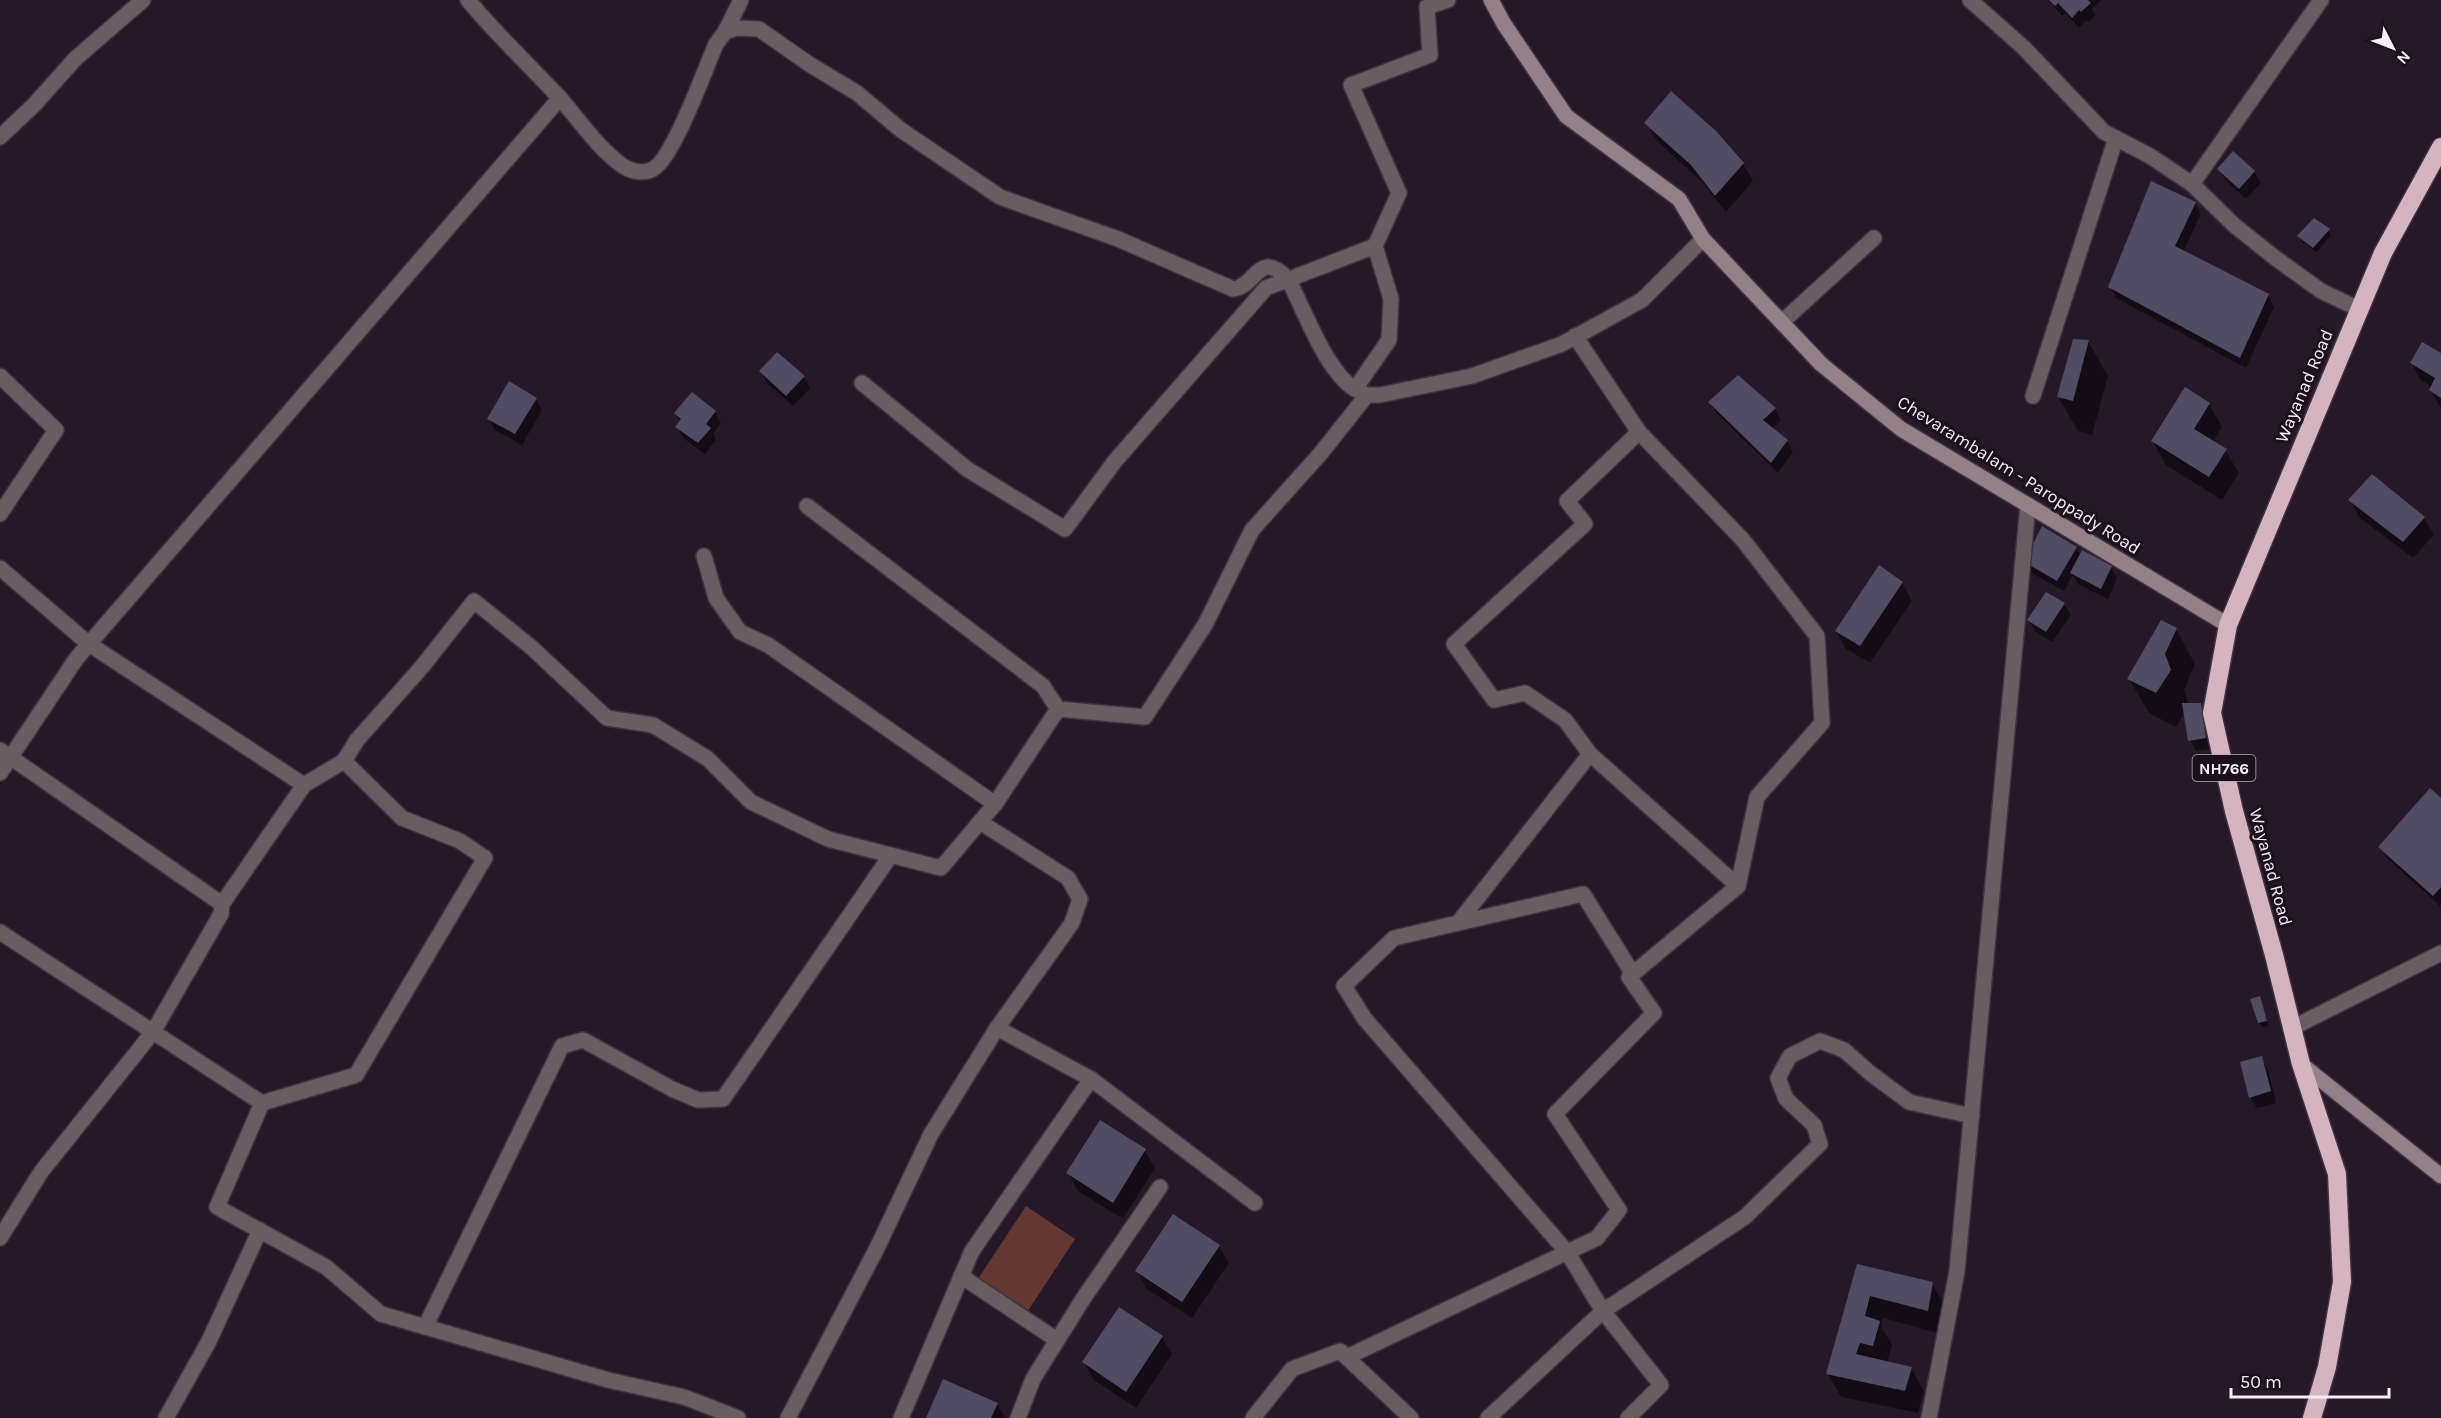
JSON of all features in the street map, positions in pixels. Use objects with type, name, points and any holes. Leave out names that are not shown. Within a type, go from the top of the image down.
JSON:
[{"type":"highway","name":"Wayanad Road","points":[[2312,1418],[2327,1367],[2342,1282],[2337,1174],[2301,1064],[2234,811],[2212,713],[2228,625],[2382,253],[2441,148]]},
{"type":"main road","name":"Chevarambalam - Paroppady Road","points":[[1491,0],[1504,24],[1566,116],[1679,199],[1703,239],[1821,364],[1902,429],[2228,625]]},
{"type":"main road","points":[[2301,1064],[2441,1176]]},
{"type":"street","points":[[0,137],[34,105],[75,59],[143,0]]},
{"type":"street","points":[[468,0],[487,24],[560,98],[604,149],[624,166],[644,172],[655,169],[669,151],[716,44],[741,0]]},
{"type":"street","points":[[1058,709],[1145,717],[1206,623],[1252,530],[1321,453],[1361,392],[1389,340],[1391,299],[1375,246],[1399,193],[1351,85],[1430,55],[1427,7],[1448,0]]},
{"type":"street","points":[[1970,0],[2024,48],[2104,132],[2150,156],[2192,184],[2234,225],[2274,257],[2321,291],[2359,309]]},
{"type":"street","points":[[2192,184],[2321,0]]},
{"type":"street","points":[[724,32],[736,28],[759,29],[809,64],[857,93],[901,130],[1000,197],[1118,239],[1233,289],[1238,289],[1259,270],[1267,267],[1280,271],[1288,279],[1320,344],[1346,384],[1361,392],[1380,394],[1472,376],[1562,344],[1642,300],[1703,239]]},
{"type":"street","points":[[0,773],[5,754],[76,659],[560,98]]},
{"type":"street","points":[[2032,396],[2116,138]]},
{"type":"street","points":[[1782,322],[1874,238]]},
{"type":"street","points":[[862,382],[967,469],[1065,529],[1115,461],[1266,288],[1375,246]]},
{"type":"street","points":[[1347,1358],[1597,1238],[1619,1210],[1555,1114],[1654,1013],[1629,977],[1738,886],[1757,797],[1822,723],[1817,636],[1743,540],[1639,432],[1575,336]]},
{"type":"street","points":[[0,376],[56,430],[0,514]]},
{"type":"street","points":[[1639,432],[1567,501],[1585,524],[1454,644],[1494,700],[1525,693],[1565,720],[1590,754],[1738,886]]},
{"type":"street","points":[[1929,1418],[1958,1270],[2028,505]]},
{"type":"street","points":[[807,506],[1043,686],[1058,709]]},
{"type":"street","points":[[704,556],[716,598],[740,632],[768,645],[994,804]]},
{"type":"street","points":[[0,568],[90,644],[304,785]]},
{"type":"street","points":[[0,1238],[41,1173],[153,1032],[221,914],[222,904],[304,785],[344,761],[357,740],[421,668],[474,601],[531,648],[607,718],[653,725],[708,759],[751,802],[828,839],[941,868],[994,804],[1058,709]]},
{"type":"street","points":[[5,754],[222,904]]},
{"type":"street","points":[[1458,923],[1590,754]]},
{"type":"street","points":[[0,932],[262,1103],[356,1075],[484,858],[460,841],[402,818],[344,761]]},
{"type":"street","points":[[788,1418],[878,1248],[931,1134],[998,1028],[1072,923],[1080,899],[1068,878],[980,822]]},
{"type":"street","points":[[425,1327],[562,1047],[583,1040],[672,1089],[698,1100],[723,1099],[891,855]]},
{"type":"street","points":[[1628,1418],[1661,1385],[1603,1311],[1567,1252],[1364,1018],[1344,986],[1394,938],[1583,894],[1633,974]]},
{"type":"street","points":[[2292,1029],[2441,953]]},
{"type":"street","points":[[998,1028],[1091,1079],[1255,1203]]},
{"type":"street","points":[[1488,1418],[1603,1311],[1746,1217],[1820,1144],[1814,1125],[1786,1099],[1778,1078],[1790,1056],[1820,1041],[1844,1050],[1909,1101],[1972,1116]]},
{"type":"street","points":[[901,1418],[972,1251],[1091,1079]]},
{"type":"street","points":[[262,1103],[217,1207],[326,1267],[381,1314],[608,1380],[684,1397],[738,1418]]},
{"type":"street","points":[[1018,1418],[1033,1379],[1160,1187]]},
{"type":"street","points":[[166,1418],[209,1341],[260,1230]]},
{"type":"street","points":[[962,1276],[1057,1340]]},
{"type":"street","points":[[1253,1418],[1292,1370],[1340,1351],[1412,1418]]},
{"type":"shaded area","points":[[1026,1206],[1075,1239],[1020,1323],[970,1291]]},
{"type":"building","points":[[2049,0],[2088,0],[2091,3],[2081,12],[2079,10],[2072,18],[2058,3],[2055,6]]},
{"type":"building","points":[[1671,91],[1716,131],[1744,163],[1715,196],[1691,165],[1644,123]]},
{"type":"building","points":[[2233,151],[2255,171],[2239,189],[2217,169]]},
{"type":"building","points":[[2151,181],[2196,202],[2175,246],[2269,294],[2240,358],[2108,287]]},
{"type":"building","points":[[2314,218],[2330,229],[2313,248],[2297,236]]},
{"type":"building","points":[[2073,339],[2089,340],[2073,401],[2057,397]]},
{"type":"building","points":[[2422,342],[2441,353],[2441,398],[2429,390],[2435,378],[2410,363]]},
{"type":"building","points":[[777,352],[805,376],[786,396],[759,371]]},
{"type":"building","points":[[1738,375],[1776,408],[1763,420],[1788,440],[1771,463],[1708,402]]},
{"type":"building","points":[[509,381],[537,398],[515,434],[487,419]]},
{"type":"building","points":[[2185,387],[2210,403],[2194,429],[2227,449],[2209,477],[2151,441]]},
{"type":"building","points":[[692,392],[716,411],[706,424],[711,428],[698,443],[675,427],[681,419],[674,413]]},
{"type":"building","points":[[2372,474],[2425,517],[2403,542],[2348,500]]},
{"type":"building","points":[[2042,526],[2077,547],[2057,581],[2024,562]]},
{"type":"building","points":[[2082,550],[2112,566],[2101,589],[2070,573]]},
{"type":"building","points":[[1879,565],[1903,582],[1860,646],[1835,631]]},
{"type":"building","points":[[2046,592],[2065,603],[2046,632],[2027,620]]},
{"type":"building","points":[[2161,620],[2177,628],[2165,654],[2171,670],[2156,693],[2127,679]]},
{"type":"building","points":[[2182,703],[2201,703],[2206,738],[2188,741]]},
{"type":"building","points":[[2430,788],[2441,798],[2441,887],[2433,896],[2378,847]]},
{"type":"building","points":[[2260,996],[2267,1021],[2258,1023],[2250,999]]},
{"type":"building","points":[[2262,1056],[2271,1091],[2249,1098],[2240,1062]]},
{"type":"building","points":[[1100,1120],[1146,1149],[1113,1203],[1066,1173]]},
{"type":"building","points":[[1173,1214],[1220,1245],[1182,1302],[1135,1271]]},
{"type":"building","points":[[1857,1264],[1933,1282],[1928,1311],[1870,1296],[1865,1316],[1880,1321],[1873,1346],[1860,1343],[1856,1354],[1912,1367],[1905,1391],[1826,1374]]},
{"type":"building","points":[[1119,1307],[1163,1336],[1126,1392],[1082,1362]]},
{"type":"building","points":[[943,1379],[998,1403],[991,1418],[926,1418]]}]
